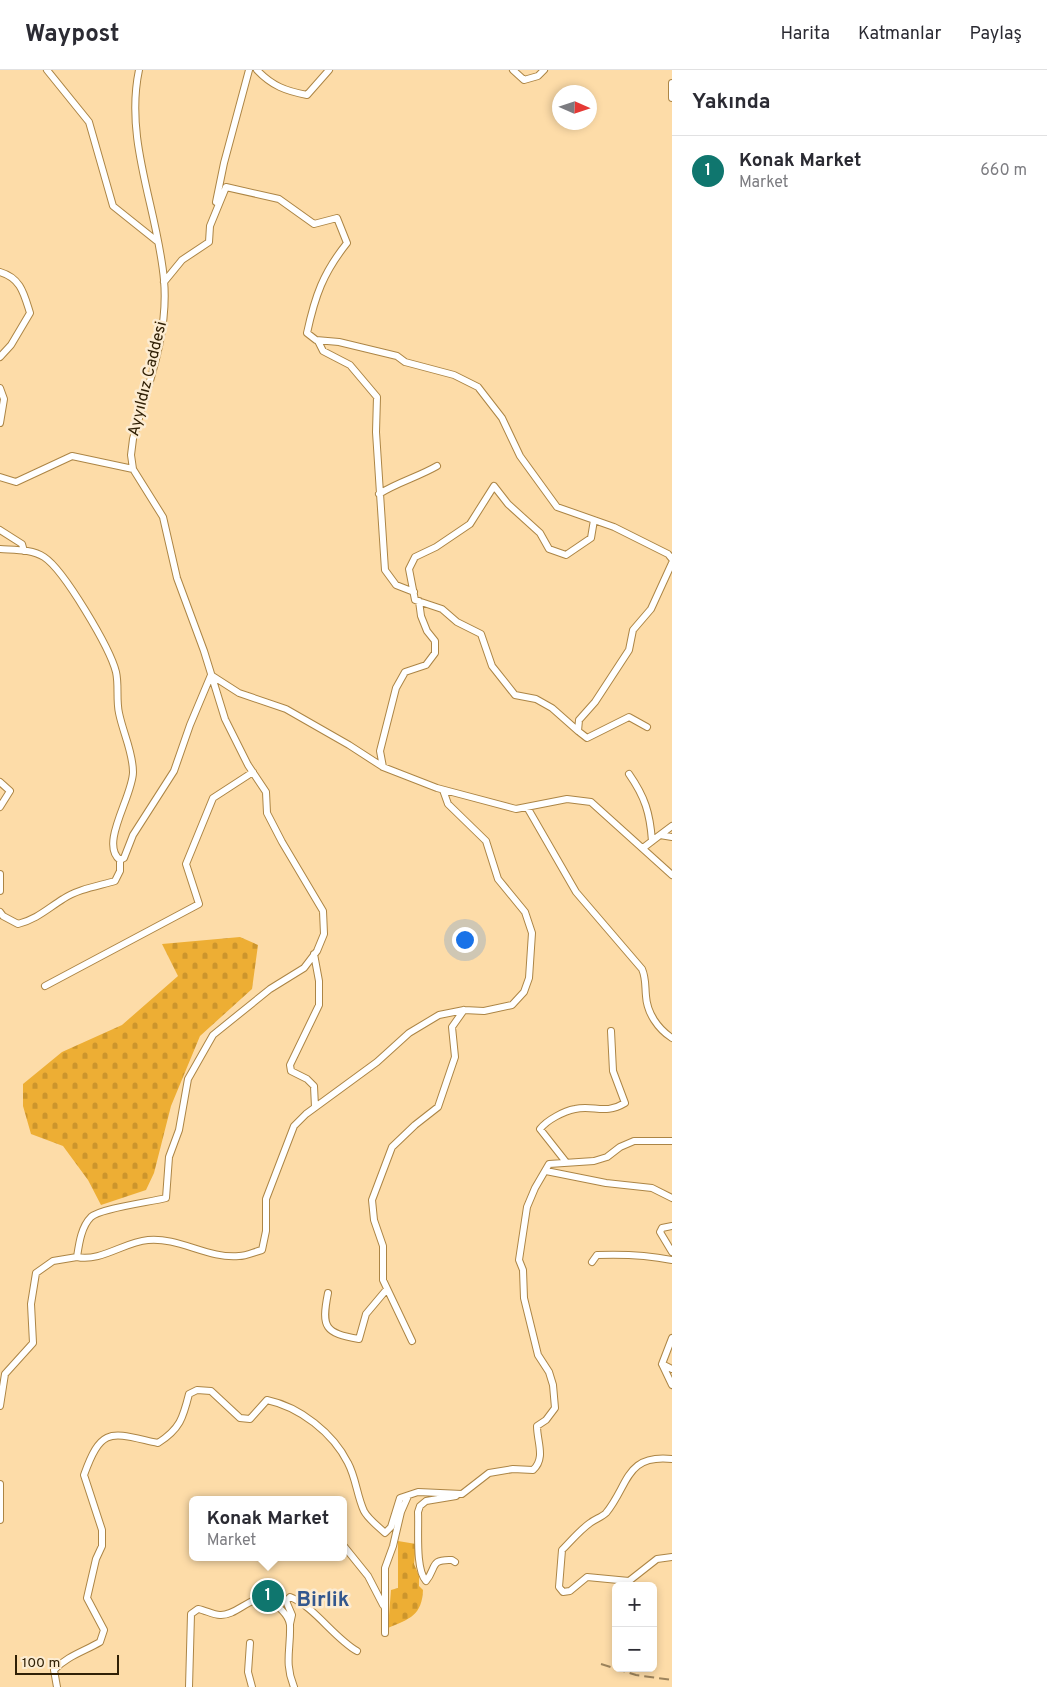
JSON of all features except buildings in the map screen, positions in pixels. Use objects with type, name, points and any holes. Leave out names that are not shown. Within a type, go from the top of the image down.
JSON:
[{"type":"street","points":[[47,70],[89,122],[113,206],[158,242]]},
{"type":"street","name":"Ayyıldız Caddesi","points":[[77,1257],[82,1234],[92,1217],[107,1210],[166,1198],[169,1157],[179,1130],[188,1078],[212,1035],[270,989],[304,968],[314,954],[324,934],[323,911],[267,813],[266,792],[253,772],[225,719],[177,578],[163,517],[133,469],[131,455],[133,440],[163,332],[166,306],[158,242],[136,135],[134,108],[139,70]]},
{"type":"street","points":[[164,282],[182,260],[209,242],[224,163],[249,70]]},
{"type":"street","points":[[257,70],[265,79],[282,90],[307,95],[330,70]]},
{"type":"street","points":[[513,70],[524,80],[538,76],[544,70]]},
{"type":"street","points":[[672,83],[672,98]]},
{"type":"street","points":[[213,219],[226,187],[279,199],[314,224],[337,218],[347,243],[332,262],[315,298],[307,333],[318,341],[324,352],[350,365],[377,396],[376,432],[385,570],[396,585],[414,592]]},
{"type":"street","points":[[0,272],[10,275],[21,286],[30,313],[11,345],[0,357]]},
{"type":"street","points":[[318,341],[339,342],[397,356],[404,362],[454,375],[478,387],[502,418],[520,456],[557,507],[614,527],[668,554],[672,559]]},
{"type":"street","points":[[0,388],[4,398],[0,423]]},
{"type":"street","points":[[0,477],[16,482],[72,456],[133,469]]},
{"type":"street","points":[[379,494],[396,483],[419,477],[436,466]]},
{"type":"street","points":[[594,520],[591,538],[566,555],[549,548],[540,533],[508,504],[494,486],[470,524],[436,547],[415,557],[409,569],[415,600],[442,608],[458,622],[482,634],[492,666],[515,695],[536,699],[552,708],[587,738],[629,717],[647,727]]},
{"type":"street","points":[[0,530],[22,544],[24,551]]},
{"type":"street","points":[[0,549],[35,552],[43,556],[58,570],[83,608],[116,672],[119,714],[132,760],[133,772],[128,798],[118,823],[112,846],[116,857],[120,860],[120,871],[116,881],[63,898],[32,921],[18,924],[3,916],[0,912]]},
{"type":"street","points":[[578,731],[579,720],[595,702],[629,650],[633,630],[651,610],[672,563]]},
{"type":"street","points":[[383,767],[380,751],[396,688],[405,672],[426,665],[435,653],[435,641],[427,631],[421,616],[419,601]]},
{"type":"street","points":[[120,860],[124,858],[133,835],[174,771],[190,725],[211,675],[239,693],[286,709],[350,745],[383,767],[443,790],[494,805],[516,809],[567,799],[591,802],[672,875]]},
{"type":"street","points":[[45,986],[199,904],[186,864],[213,798],[253,772]]},
{"type":"street","points":[[629,774],[643,794],[651,827],[652,841]]},
{"type":"street","points":[[0,782],[10,791],[0,807]]},
{"type":"street","points":[[0,1406],[5,1374],[33,1343],[32,1304],[36,1273],[53,1261],[95,1256],[147,1240],[170,1242],[214,1254],[239,1256],[262,1250],[266,1231],[266,1199],[294,1126],[315,1107],[376,1062],[409,1033],[439,1015],[464,1010],[484,1011],[512,1005],[524,992],[529,978],[532,933],[525,912],[498,879],[486,841],[448,804],[443,790]]},
{"type":"street","points":[[527,807],[576,892],[642,968],[645,975],[648,1006],[661,1029],[672,1038]]},
{"type":"street","points":[[643,848],[672,826]]},
{"type":"street","points":[[660,835],[672,837]]},
{"type":"street","points":[[0,874],[0,891]]},
{"type":"street","points":[[314,954],[319,981],[319,1005],[290,1065],[290,1071],[308,1079],[314,1086],[315,1107]]},
{"type":"street","points":[[412,1341],[383,1280],[383,1246],[374,1220],[372,1200],[392,1147],[415,1124],[438,1107],[455,1057],[452,1027],[464,1010]]},
{"type":"street","points":[[566,1162],[540,1129],[545,1122],[575,1109],[615,1109],[626,1103],[613,1071],[611,1031]]},
{"type":"street","points":[[455,1562],[452,1560],[438,1561],[433,1566],[429,1578],[424,1579],[420,1569],[418,1512],[420,1506],[426,1501],[462,1494],[489,1473],[514,1469],[533,1470],[539,1464],[541,1458],[537,1426],[546,1420],[555,1408],[553,1385],[549,1372],[538,1355],[524,1298],[523,1270],[519,1260],[528,1207],[549,1164],[594,1161],[607,1157],[620,1147],[634,1141],[672,1141]]},
{"type":"street","points":[[546,1171],[606,1183],[652,1188],[672,1198]]},
{"type":"street","points":[[672,1226],[662,1228],[660,1232],[672,1252]]},
{"type":"street","points":[[592,1262],[597,1255],[615,1254],[640,1255],[672,1260]]},
{"type":"street","points":[[328,1293],[324,1312],[330,1330],[337,1335],[359,1339],[366,1314],[387,1289]]},
{"type":"street","points":[[672,1338],[662,1364],[672,1385]]},
{"type":"street","points":[[662,1364],[672,1369]]},
{"type":"street","points":[[57,1687],[54,1670],[71,1656],[100,1642],[104,1630],[87,1598],[96,1559],[102,1546],[102,1530],[84,1475],[96,1444],[107,1437],[122,1435],[158,1443],[171,1435],[183,1419],[188,1394],[196,1390],[212,1391],[240,1418],[250,1419],[267,1400],[307,1416],[336,1445],[351,1470],[364,1513],[385,1534],[391,1527],[400,1498],[418,1492],[462,1494]]},
{"type":"street","points":[[672,1459],[657,1457],[639,1464],[629,1472],[605,1514],[590,1524],[562,1550],[560,1587],[563,1592],[570,1591],[587,1577],[629,1581],[657,1560],[672,1557]]},
{"type":"street","points":[[0,1484],[0,1520]]},
{"type":"street","points":[[385,1633],[385,1568],[393,1546],[400,1512],[408,1496]]},
{"type":"street","points":[[347,1550],[368,1576],[384,1607]]},
{"type":"street","points":[[294,1687],[287,1649],[292,1616],[286,1601],[290,1597],[296,1599],[346,1644],[357,1651]]},
{"type":"street","points":[[189,1687],[191,1614],[198,1608],[220,1615],[233,1613],[256,1600],[267,1600],[283,1611],[290,1624]]},
{"type":"street","points":[[250,1643],[248,1672],[252,1687]]},
{"type":"green space","points":[[240,937],[258,945],[252,989],[200,1036],[171,1106],[154,1173],[146,1190],[101,1205],[88,1180],[63,1146],[31,1134],[23,1106],[23,1084],[62,1052],[122,1025],[178,976],[162,944]]},
{"type":"green space","points":[[398,1541],[416,1544],[414,1564],[419,1576],[419,1586],[423,1590],[417,1611],[403,1622],[388,1628],[391,1590],[398,1588]]},
{"type":"railway","points":[[601,1664],[636,1675],[672,1680]]},
{"type":"place","name":"Konak Market","points":[[268,1596]]},
{"type":"district","name":"Birlik","points":[[323,1600]]}]
